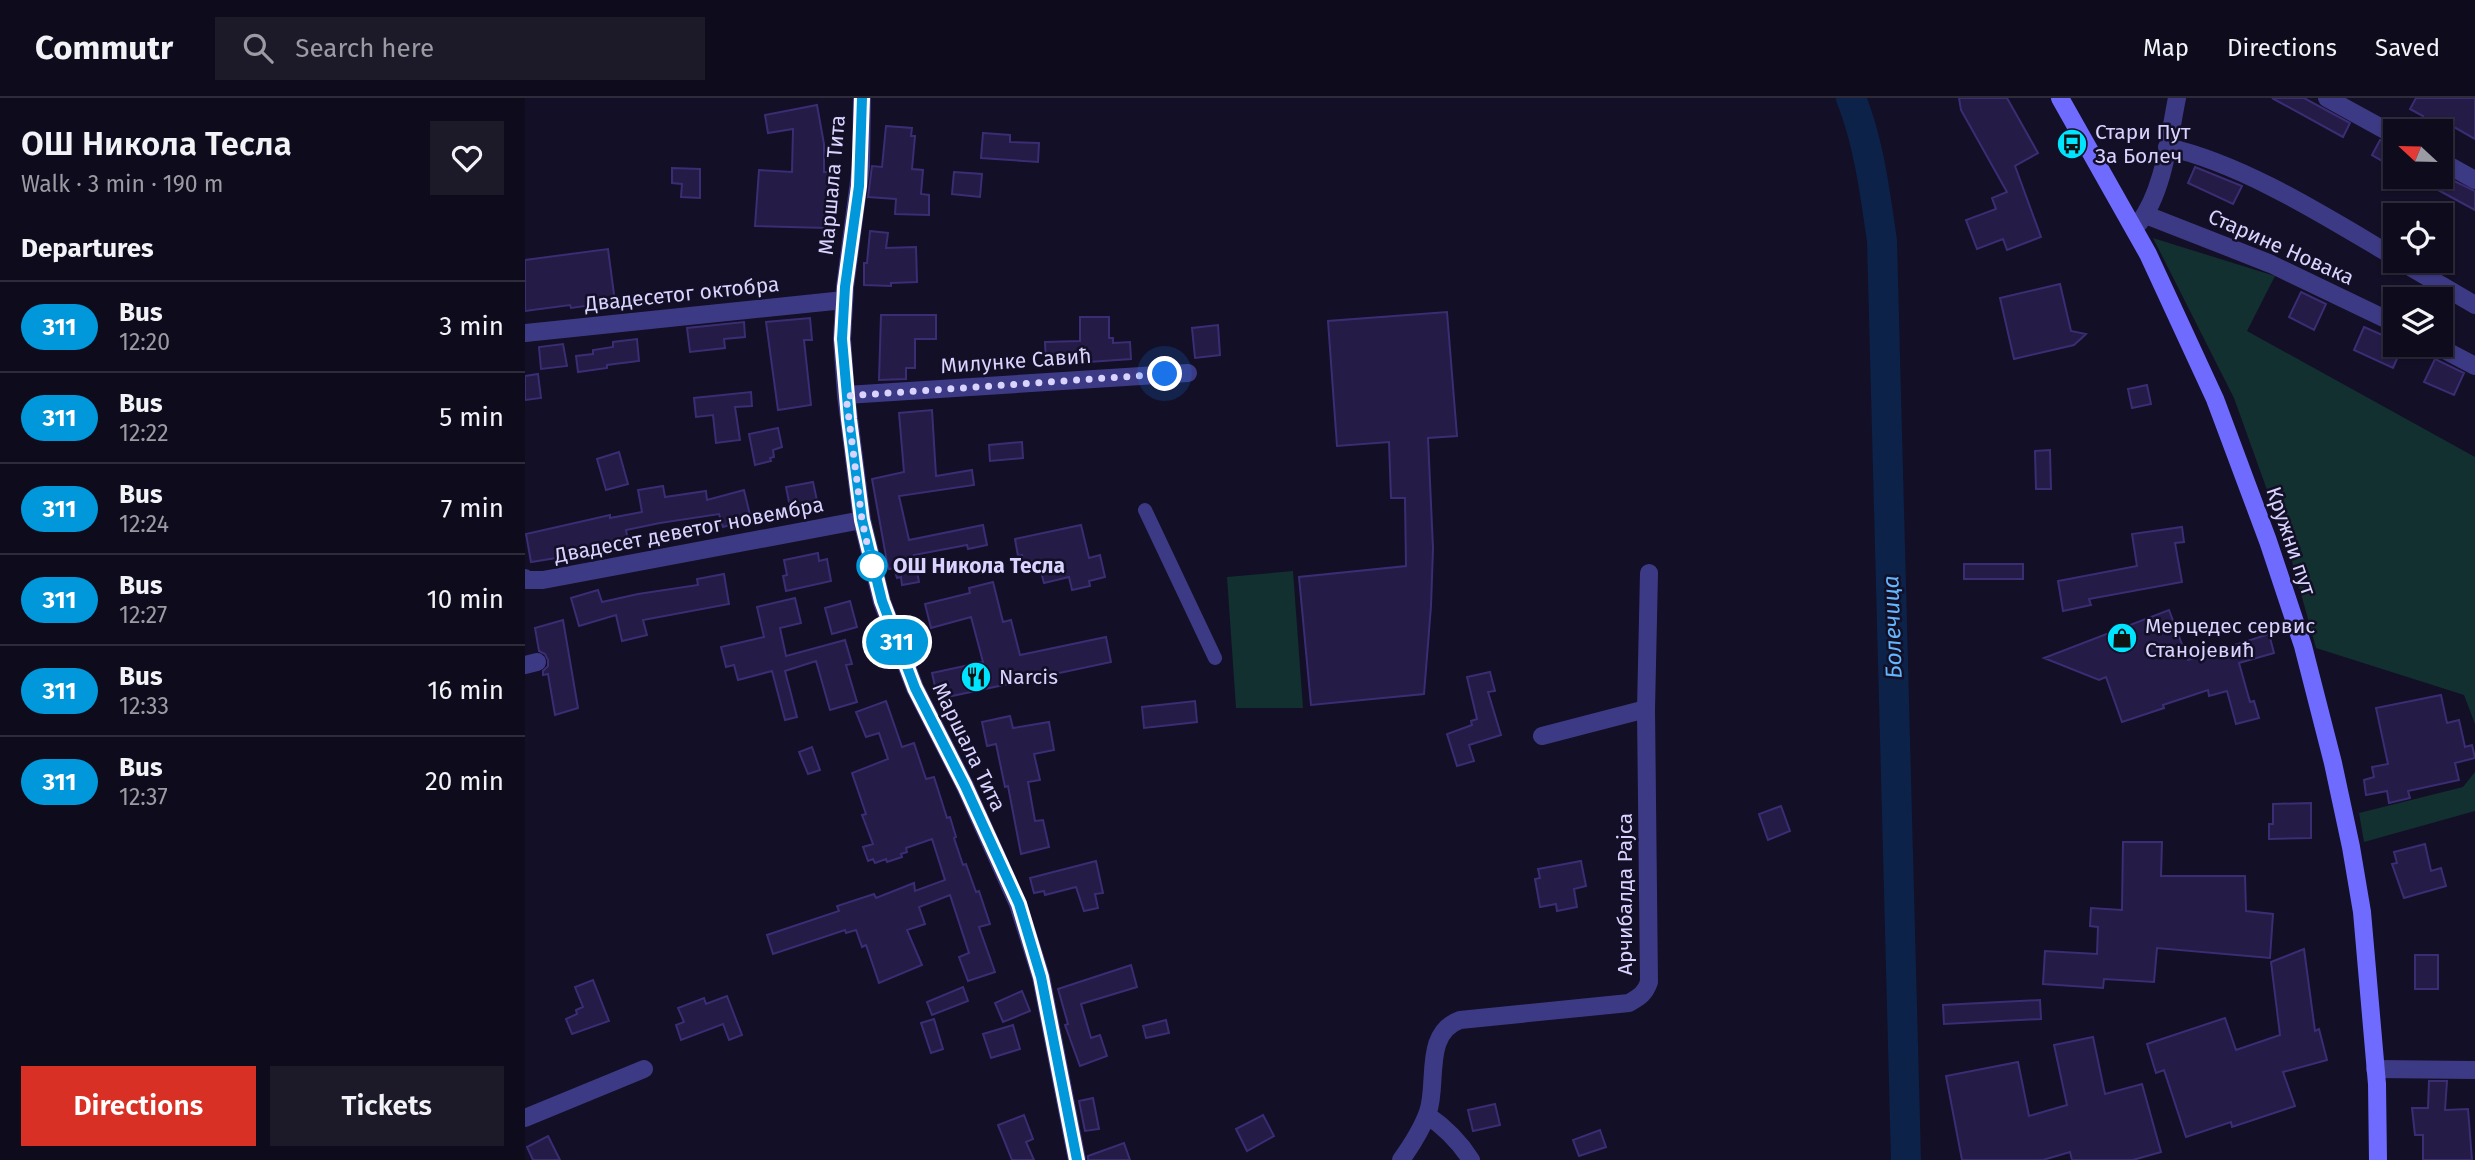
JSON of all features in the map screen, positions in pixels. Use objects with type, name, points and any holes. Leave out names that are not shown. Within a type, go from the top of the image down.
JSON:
[{"type":"main road","name":"Кружни пут","points":[[2060,98],[2140,221],[2165,288],[2215,399],[2272,552],[2313,681],[2351,846],[2360,899],[2379,1121],[2378,1160]]},
{"type":"street","name":"Маршала Тита","points":[[862,98],[859,186],[844,300],[842,339],[846,396],[862,520],[882,601],[915,688],[965,786],[1019,904],[1041,977],[1077,1160]]},
{"type":"street","points":[[2140,221],[2153,200],[2177,98]]},
{"type":"street","points":[[2327,98],[2383,129]]},
{"type":"street","points":[[2167,147],[2193,152],[2233,170],[2290,198],[2383,251]]},
{"type":"street","points":[[2453,168],[2475,180]]},
{"type":"street","name":"Старине Новака","points":[[2140,221],[2271,264],[2383,318]]},
{"type":"street","points":[[2420,273],[2475,305]]},
{"type":"street","name":"Двадесетог октобра","points":[[525,333],[844,300]]},
{"type":"street","points":[[2453,354],[2475,366]]},
{"type":"street","name":"Милунке Савић","points":[[846,396],[1188,373]]},
{"type":"street","points":[[1145,510],[1215,658]]},
{"type":"street","name":"Двадесет деветог новембра","points":[[525,578],[543,580],[862,520]]},
{"type":"street","name":"Арчибалда Рајса","points":[[1401,1160],[1427,1115],[1431,1101],[1434,1054],[1443,1031],[1452,1023],[1629,1003],[1643,995],[1647,989],[1646,709],[1649,573]]},
{"type":"street","points":[[1542,736],[1646,709]]},
{"type":"street","points":[[525,1118],[644,1069]]},
{"type":"street","points":[[2375,1069],[2475,1070]]},
{"type":"street","points":[[1427,1115],[1451,1134],[1471,1160]]},
{"type":"green space","points":[[2153,238],[2275,276],[2247,331],[2475,457],[2475,724],[2464,695],[2316,648],[2290,554],[2234,398]]},
{"type":"green space","points":[[1293,571],[1303,708],[1236,708],[1227,577]]},
{"type":"green space","points":[[2475,772],[2475,811],[2364,842],[2359,813],[2463,787]]},
{"type":"building","points":[[1959,98],[2007,98],[2038,153],[2015,166],[2041,237],[2007,250],[2003,239],[1977,249],[1966,220],[1996,209],[1992,198],[2007,192],[1961,110]]},
{"type":"building","points":[[2272,98],[2304,98],[2350,123],[2343,137]]},
{"type":"building","points":[[2416,98],[2475,98],[2475,139],[2453,127],[2453,119],[2422,119],[2423,116],[2410,109]]},
{"type":"building","points":[[817,105],[824,144],[824,172],[832,172],[832,191],[827,191],[826,228],[755,226],[759,170],[792,172],[793,129],[768,133],[765,115]]},
{"type":"building","points":[[886,126],[912,128],[911,136],[915,136],[912,169],[923,170],[921,194],[929,195],[929,215],[895,214],[896,199],[868,197],[872,166],[882,167]]},
{"type":"building","points":[[983,133],[1010,135],[1010,142],[1039,143],[1038,162],[981,158]]},
{"type":"building","points":[[2380,140],[2383,142],[2383,161],[2372,155]]},
{"type":"building","points":[[2195,167],[2242,186],[2233,204],[2188,183]]},
{"type":"building","points":[[672,168],[700,169],[700,198],[681,197],[682,184],[672,183]]},
{"type":"building","points":[[954,172],[982,174],[980,197],[952,194]]},
{"type":"building","points":[[2453,180],[2475,191],[2475,210],[2436,189],[2453,189]]},
{"type":"building","points":[[870,231],[888,233],[886,248],[916,247],[917,282],[891,283],[891,286],[864,285],[864,263],[867,263]]},
{"type":"building","points":[[608,249],[615,302],[525,311],[525,260]]},
{"type":"building","points":[[2060,284],[2071,331],[2086,334],[2074,345],[2014,359],[2000,298]]},
{"type":"building","points":[[2301,292],[2326,304],[2314,330],[2289,317]]},
{"type":"building","points":[[1447,312],[1457,436],[1428,438],[1433,548],[1424,694],[1311,705],[1299,577],[1406,566],[1405,498],[1391,498],[1389,442],[1337,446],[1328,321]]},
{"type":"building","points":[[881,315],[936,315],[936,339],[915,339],[915,368],[906,368],[906,379],[879,380]]},
{"type":"building","points":[[1080,317],[1109,317],[1109,338],[1113,338],[1113,343],[1130,342],[1131,359],[1046,365],[1045,342],[1080,341]]},
{"type":"building","points":[[810,318],[812,340],[804,340],[811,405],[778,410],[766,322]]},
{"type":"building","points":[[744,322],[745,337],[724,339],[725,348],[690,352],[687,328]]},
{"type":"building","points":[[1218,325],[1220,355],[1195,358],[1192,328]]},
{"type":"building","points":[[2364,327],[2383,335],[2383,357],[2398,357],[2393,368],[2354,350]]},
{"type":"building","points":[[637,339],[639,361],[578,372],[576,356],[613,347],[613,342]]},
{"type":"building","points":[[563,344],[567,366],[541,369],[539,347]]},
{"type":"building","points":[[2435,359],[2464,373],[2454,395],[2424,382]]},
{"type":"building","points":[[538,374],[541,398],[525,400],[525,376]]},
{"type":"building","points":[[2147,385],[2151,404],[2132,408],[2128,389]]},
{"type":"building","points":[[751,392],[752,406],[735,407],[740,440],[716,443],[713,415],[696,417],[694,398]]},
{"type":"building","points":[[932,410],[936,476],[972,470],[974,485],[899,496],[909,540],[983,525],[987,545],[968,549],[967,545],[914,555],[919,582],[902,585],[901,577],[897,578],[894,568],[889,569],[887,562],[872,479],[904,472],[899,413]]},
{"type":"building","points":[[778,428],[782,447],[773,450],[774,457],[770,458],[771,461],[755,465],[749,434]]},
{"type":"building","points":[[1022,442],[1023,458],[990,461],[989,445]]},
{"type":"building","points":[[2050,450],[2051,489],[2036,489],[2035,451]]},
{"type":"building","points":[[619,452],[628,484],[606,490],[597,459]]},
{"type":"building","points":[[813,482],[819,510],[800,514],[799,511],[791,512],[786,487]]},
{"type":"building","points":[[663,486],[665,497],[706,491],[707,500],[744,490],[751,519],[723,527],[719,514],[660,523],[626,530],[628,541],[569,556],[531,562],[526,534],[610,515],[610,518],[642,512],[638,490]]},
{"type":"building","points":[[1081,525],[1089,558],[1100,555],[1105,577],[1089,581],[1090,586],[1072,590],[1069,577],[1044,583],[1038,560],[1024,563],[1022,555],[1018,556],[1015,539]]},
{"type":"building","points":[[2182,527],[2184,542],[2175,543],[2182,582],[2089,599],[2091,605],[2063,611],[2058,581],[2137,566],[2132,534]]},
{"type":"building","points":[[818,553],[819,561],[827,559],[831,581],[786,591],[784,560]]},
{"type":"building","points":[[1964,564],[2023,564],[2023,579],[1964,579]]},
{"type":"building","points":[[724,574],[729,604],[643,620],[647,635],[622,641],[616,615],[579,626],[571,598],[598,590],[602,602],[698,585],[697,579]]},
{"type":"building","points":[[993,582],[1003,622],[1011,620],[1020,655],[1106,637],[1111,662],[938,699],[932,673],[983,662],[971,617],[931,628],[925,604],[970,593],[969,588]]},
{"type":"building","points":[[795,598],[801,623],[780,628],[786,656],[845,640],[852,664],[846,665],[857,702],[830,710],[816,661],[785,671],[797,717],[785,720],[772,671],[738,680],[734,665],[726,667],[721,647],[764,637],[757,607]]},
{"type":"building","points":[[850,601],[857,627],[832,634],[825,608]]},
{"type":"building","points":[[2169,610],[2188,660],[2269,634],[2274,653],[2239,663],[2250,702],[2254,701],[2259,718],[2236,724],[2227,691],[2209,696],[2208,690],[2122,722],[2106,677],[2099,680],[2044,658]]},
{"type":"building","points":[[563,620],[578,708],[555,715],[548,674],[543,675],[548,660],[545,654],[539,651],[535,628]]},
{"type":"building","points":[[1490,672],[1495,691],[1488,692],[1501,735],[1469,745],[1474,761],[1457,766],[1447,734],[1472,725],[1471,721],[1477,719],[1467,677]]},
{"type":"building","points":[[2441,695],[2447,723],[2459,720],[2465,747],[2472,745],[2475,758],[2455,763],[2459,780],[2408,791],[2410,798],[2389,803],[2387,791],[2366,795],[2364,780],[2374,777],[2372,767],[2388,764],[2376,708]]},
{"type":"building","points":[[886,701],[902,747],[914,743],[926,779],[934,777],[947,818],[950,817],[963,865],[966,864],[976,892],[979,891],[990,924],[979,927],[995,972],[968,981],[959,957],[969,953],[950,895],[919,907],[925,924],[907,930],[922,965],[879,983],[866,945],[862,947],[856,930],[846,933],[845,930],[773,954],[767,935],[839,911],[837,906],[874,894],[876,898],[914,883],[915,891],[945,880],[932,839],[906,848],[907,852],[901,854],[902,857],[887,862],[886,859],[875,863],[873,859],[868,861],[863,847],[873,844],[862,815],[866,814],[852,773],[888,759],[879,733],[866,737],[856,712]]},
{"type":"building","points":[[1195,701],[1197,722],[1144,728],[1142,707]]},
{"type":"building","points":[[1010,716],[1013,728],[1049,722],[1054,750],[1034,754],[1040,780],[1028,782],[1035,821],[1043,820],[1049,847],[1021,854],[1008,786],[1005,787],[996,744],[987,746],[982,722]]},
{"type":"building","points":[[812,747],[820,770],[808,774],[799,752]]},
{"type":"building","points":[[2311,803],[2311,838],[2269,839],[2269,824],[2273,824],[2273,804]]},
{"type":"building","points":[[1781,806],[1790,831],[1768,840],[1759,814]]},
{"type":"building","points":[[2123,842],[2162,842],[2161,876],[2245,876],[2246,911],[2273,914],[2270,958],[2157,948],[2154,982],[2104,979],[2103,988],[2043,984],[2045,951],[2097,954],[2098,927],[2090,926],[2091,908],[2122,910]]},
{"type":"building","points":[[2425,844],[2431,871],[2441,868],[2446,886],[2404,898],[2392,864],[2397,863],[2394,852]]},
{"type":"building","points":[[1096,861],[1103,893],[1095,894],[1098,908],[1084,911],[1076,887],[1045,895],[1044,891],[1034,893],[1030,878]]},
{"type":"building","points":[[1581,861],[1586,886],[1574,889],[1577,907],[1557,911],[1556,904],[1540,907],[1535,879],[1540,878],[1538,869]]},
{"type":"building","points":[[2304,949],[2315,1031],[2319,1029],[2327,1060],[2283,1072],[2295,1106],[2232,1127],[2231,1122],[2186,1137],[2164,1070],[2156,1073],[2147,1044],[2225,1018],[2236,1050],[2280,1035],[2271,962]]},
{"type":"building","points":[[2415,955],[2438,955],[2438,989],[2415,989]]},
{"type":"building","points":[[1131,965],[1137,987],[1081,1004],[1091,1038],[1100,1035],[1107,1056],[1080,1066],[1065,1025],[1068,1024],[1058,989]]},
{"type":"building","points":[[593,980],[609,1021],[572,1034],[566,1019],[577,1014],[576,1010],[583,1007],[575,987]]},
{"type":"building","points":[[963,987],[968,1001],[932,1015],[927,1002]]},
{"type":"building","points":[[1022,991],[1030,1011],[1003,1022],[995,1003]]},
{"type":"building","points":[[727,996],[742,1035],[729,1040],[723,1024],[681,1040],[676,1025],[684,1022],[678,1008],[704,998],[706,1004]]},
{"type":"building","points":[[2040,1000],[2041,1019],[1944,1024],[1943,1005]]},
{"type":"building","points":[[934,1019],[943,1049],[931,1053],[921,1023]]},
{"type":"building","points":[[1166,1020],[1169,1033],[1146,1038],[1143,1026]]},
{"type":"building","points":[[1013,1025],[1020,1049],[991,1058],[983,1034]]},
{"type":"building","points":[[2093,1037],[2105,1094],[2142,1084],[2161,1152],[2133,1160],[2072,1160],[2070,1152],[2043,1160],[1962,1160],[1946,1076],[2018,1062],[2029,1116],[2067,1105],[2054,1045]]},
{"type":"building","points":[[2429,1081],[2447,1081],[2445,1110],[2468,1109],[2472,1160],[2423,1160],[2423,1135],[2415,1135],[2412,1108],[2428,1108]]},
{"type":"building","points":[[1093,1098],[1099,1129],[1085,1131],[1079,1101]]},
{"type":"building","points":[[1495,1104],[1500,1125],[1473,1131],[1468,1110]]},
{"type":"building","points":[[1024,1115],[1033,1139],[1026,1142],[1034,1160],[1012,1160],[998,1125]]},
{"type":"building","points":[[1263,1115],[1274,1136],[1247,1151],[1236,1129]]},
{"type":"building","points":[[1600,1130],[1606,1147],[1579,1156],[1573,1140]]},
{"type":"building","points":[[548,1136],[560,1160],[533,1160],[527,1147]]},
{"type":"building","points":[[1124,1143],[1130,1160],[1088,1160],[1088,1156]]},
{"type":"waterway","name":"Болечица","points":[[1851,98],[1867,150],[1882,241],[1906,1160]]},
{"type":"bus line","name":"311","points":[[862,98],[862,151],[845,287],[842,339],[846,396],[862,520],[882,601],[902,657],[1019,904],[1041,977],[1077,1160]]},
{"type":"place","name":"Стари Пут За Болеч","points":[[2072,144]]},
{"type":"place","name":"ОШ Никола Тесла","points":[[872,566]]},
{"type":"place","name":"Мерцедес сервис Станојевић","points":[[2122,638]]},
{"type":"place","name":"Narcis","points":[[976,677]]},
{"type":"route","points":[[872,566],[862,520],[846,396],[1165,374]]}]
